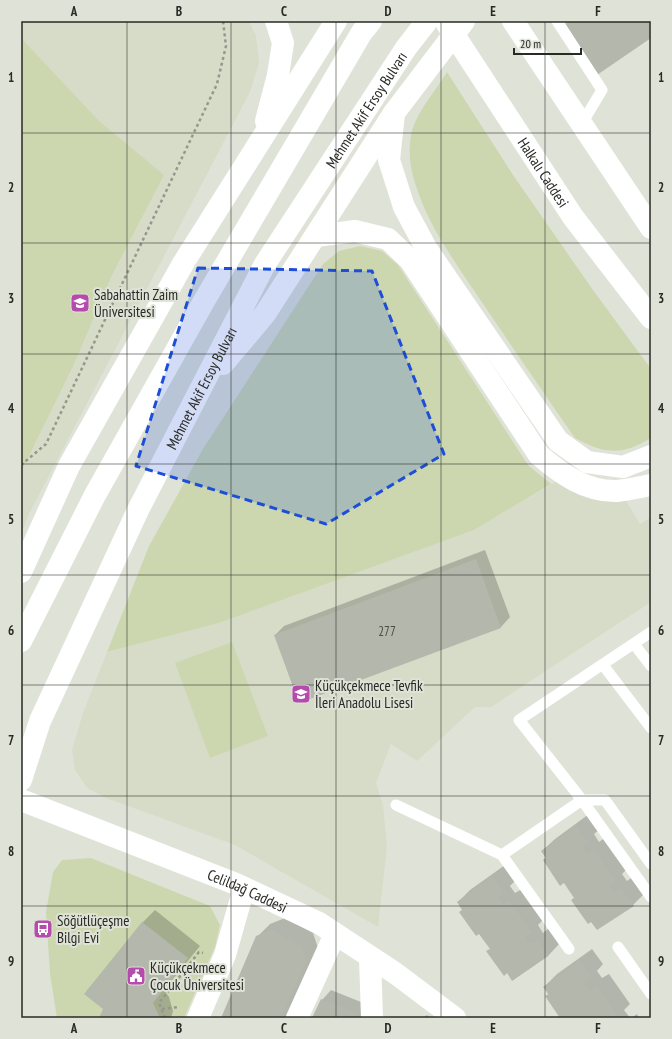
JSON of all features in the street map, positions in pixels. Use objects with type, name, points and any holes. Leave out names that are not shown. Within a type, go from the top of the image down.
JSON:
[{"type":"main road","points":[[261,140],[278,75],[283,43],[276,21]]},
{"type":"main road","points":[[21,572],[69,466],[184,262],[336,21]]},
{"type":"main road","points":[[21,641],[95,495],[173,356],[370,21]]},
{"type":"main road","name":"Mehmet Akif Ersoy Bulvarı","points":[[21,780],[44,714],[138,510],[265,264],[406,48],[427,21]]},
{"type":"main road","name":"Halkalı Caddesi","points":[[445,21],[573,217],[651,318]]},
{"type":"main road","points":[[199,392],[265,314],[394,114],[464,21]]},
{"type":"main road","points":[[513,21],[651,228]]},
{"type":"main road","points":[[394,114],[389,160],[404,207],[426,248],[558,441],[588,462],[623,467],[651,456]]},
{"type":"main road","points":[[316,236],[355,231],[388,239],[410,260],[539,455],[563,475],[590,487],[616,491],[651,485]]},
{"type":"main road","name":"Celildağ Caddesi","points":[[21,800],[244,888],[319,923],[370,957],[455,1018]]},
{"type":"main road","points":[[198,1018],[225,955],[244,888]]},
{"type":"main road","points":[[297,1018],[335,934]]},
{"type":"main road","points":[[370,957],[372,1018]]},
{"type":"lane","points":[[557,21],[602,90],[581,125]]},
{"type":"lane","points":[[651,632],[519,720],[582,800],[651,897]]},
{"type":"lane","points":[[634,644],[651,666]]},
{"type":"lane","points":[[603,665],[651,728]]},
{"type":"lane","points":[[502,855],[582,800],[605,800],[651,864]]},
{"type":"lane","points":[[396,804],[502,855],[569,950]]},
{"type":"lane","points":[[618,947],[651,994]]},
{"type":"path","points":[[21,465],[46,444],[217,84],[226,46],[223,21]]},
{"type":"path","points":[[165,1018],[159,1003],[199,952],[225,955]]},
{"type":"highlighted area","points":[[198,268],[372,271],[444,454],[326,524],[136,466]]},
{"type":"shaded area","name":"Sabahattin Zaim Üniversitesi","points":[[21,21],[249,21],[256,36],[259,63],[250,92],[29,514],[21,534]]},
{"type":"shaded area","name":"Küçükçekmece Tevfik İleri Anadolu Lisesi","points":[[559,480],[625,499],[640,524],[651,517],[651,602],[491,707],[475,707],[417,761],[391,744],[376,783],[383,805],[387,847],[378,927],[235,845],[106,798],[87,788],[75,770],[72,750],[83,713],[107,652],[219,623],[474,530]]},
{"type":"green space","points":[[21,38],[99,121],[164,175],[111,277],[75,362],[21,472]]},
{"type":"green space","points":[[447,72],[513,175],[593,290],[651,369],[651,438],[640,444],[631,448],[613,451],[595,447],[575,438],[512,347],[433,226],[420,198],[413,177],[410,159],[410,141],[413,127],[417,118],[426,102]]},
{"type":"green space","points":[[360,246],[382,251],[398,265],[528,465],[551,484],[474,530],[219,623],[107,652],[149,546],[203,449],[323,264],[339,251]]},
{"type":"green space","points":[[232,642],[268,736],[210,758],[175,663]]},
{"type":"green space","points":[[91,858],[210,906],[220,925],[215,947],[184,1018],[57,1018],[50,974],[46,912],[53,872],[62,860]]},
{"type":"building","points":[[570,21],[651,21],[651,38],[597,75],[563,25]]},
{"type":"building","points":[[476,559],[501,628],[299,703],[274,635]]},
{"type":"building","points":[[576,825],[588,842],[582,846],[587,854],[594,849],[616,881],[610,886],[614,893],[621,888],[634,906],[597,930],[591,922],[588,924],[571,900],[574,898],[564,883],[560,886],[543,860],[546,858],[541,851]]},
{"type":"building","points":[[492,876],[504,893],[498,898],[503,905],[509,900],[532,933],[526,937],[530,944],[537,940],[548,956],[512,981],[507,973],[504,976],[486,951],[490,949],[479,934],[476,936],[459,912],[462,910],[457,902]]},
{"type":"building","name":"Küçükçekmece Çocuk Üniversitesi","points":[[142,922],[188,958],[153,1003],[160,1018],[99,1018],[103,1009],[84,994]]},
{"type":"building","points":[[272,930],[301,946],[306,961],[281,1018],[221,1018],[256,936]]},
{"type":"building","points":[[579,960],[592,977],[584,982],[590,990],[596,985],[618,1018],[560,1018],[545,996],[549,994],[543,987]]},
{"type":"building","points":[[321,999],[357,1013],[357,1018],[312,1018]]},
{"type":"place","name":"Sabahattin Zaim Üniversitesi","points":[[80,303]]},
{"type":"place","name":"Küçükçekmece Tevfik İleri Anadolu Lisesi","points":[[301,694]]},
{"type":"place","name":"Söğütlüçeşme Bilgi Evi","points":[[43,929]]},
{"type":"place","name":"Küçükçekmece Çocuk Üniversitesi","points":[[136,976]]}]
